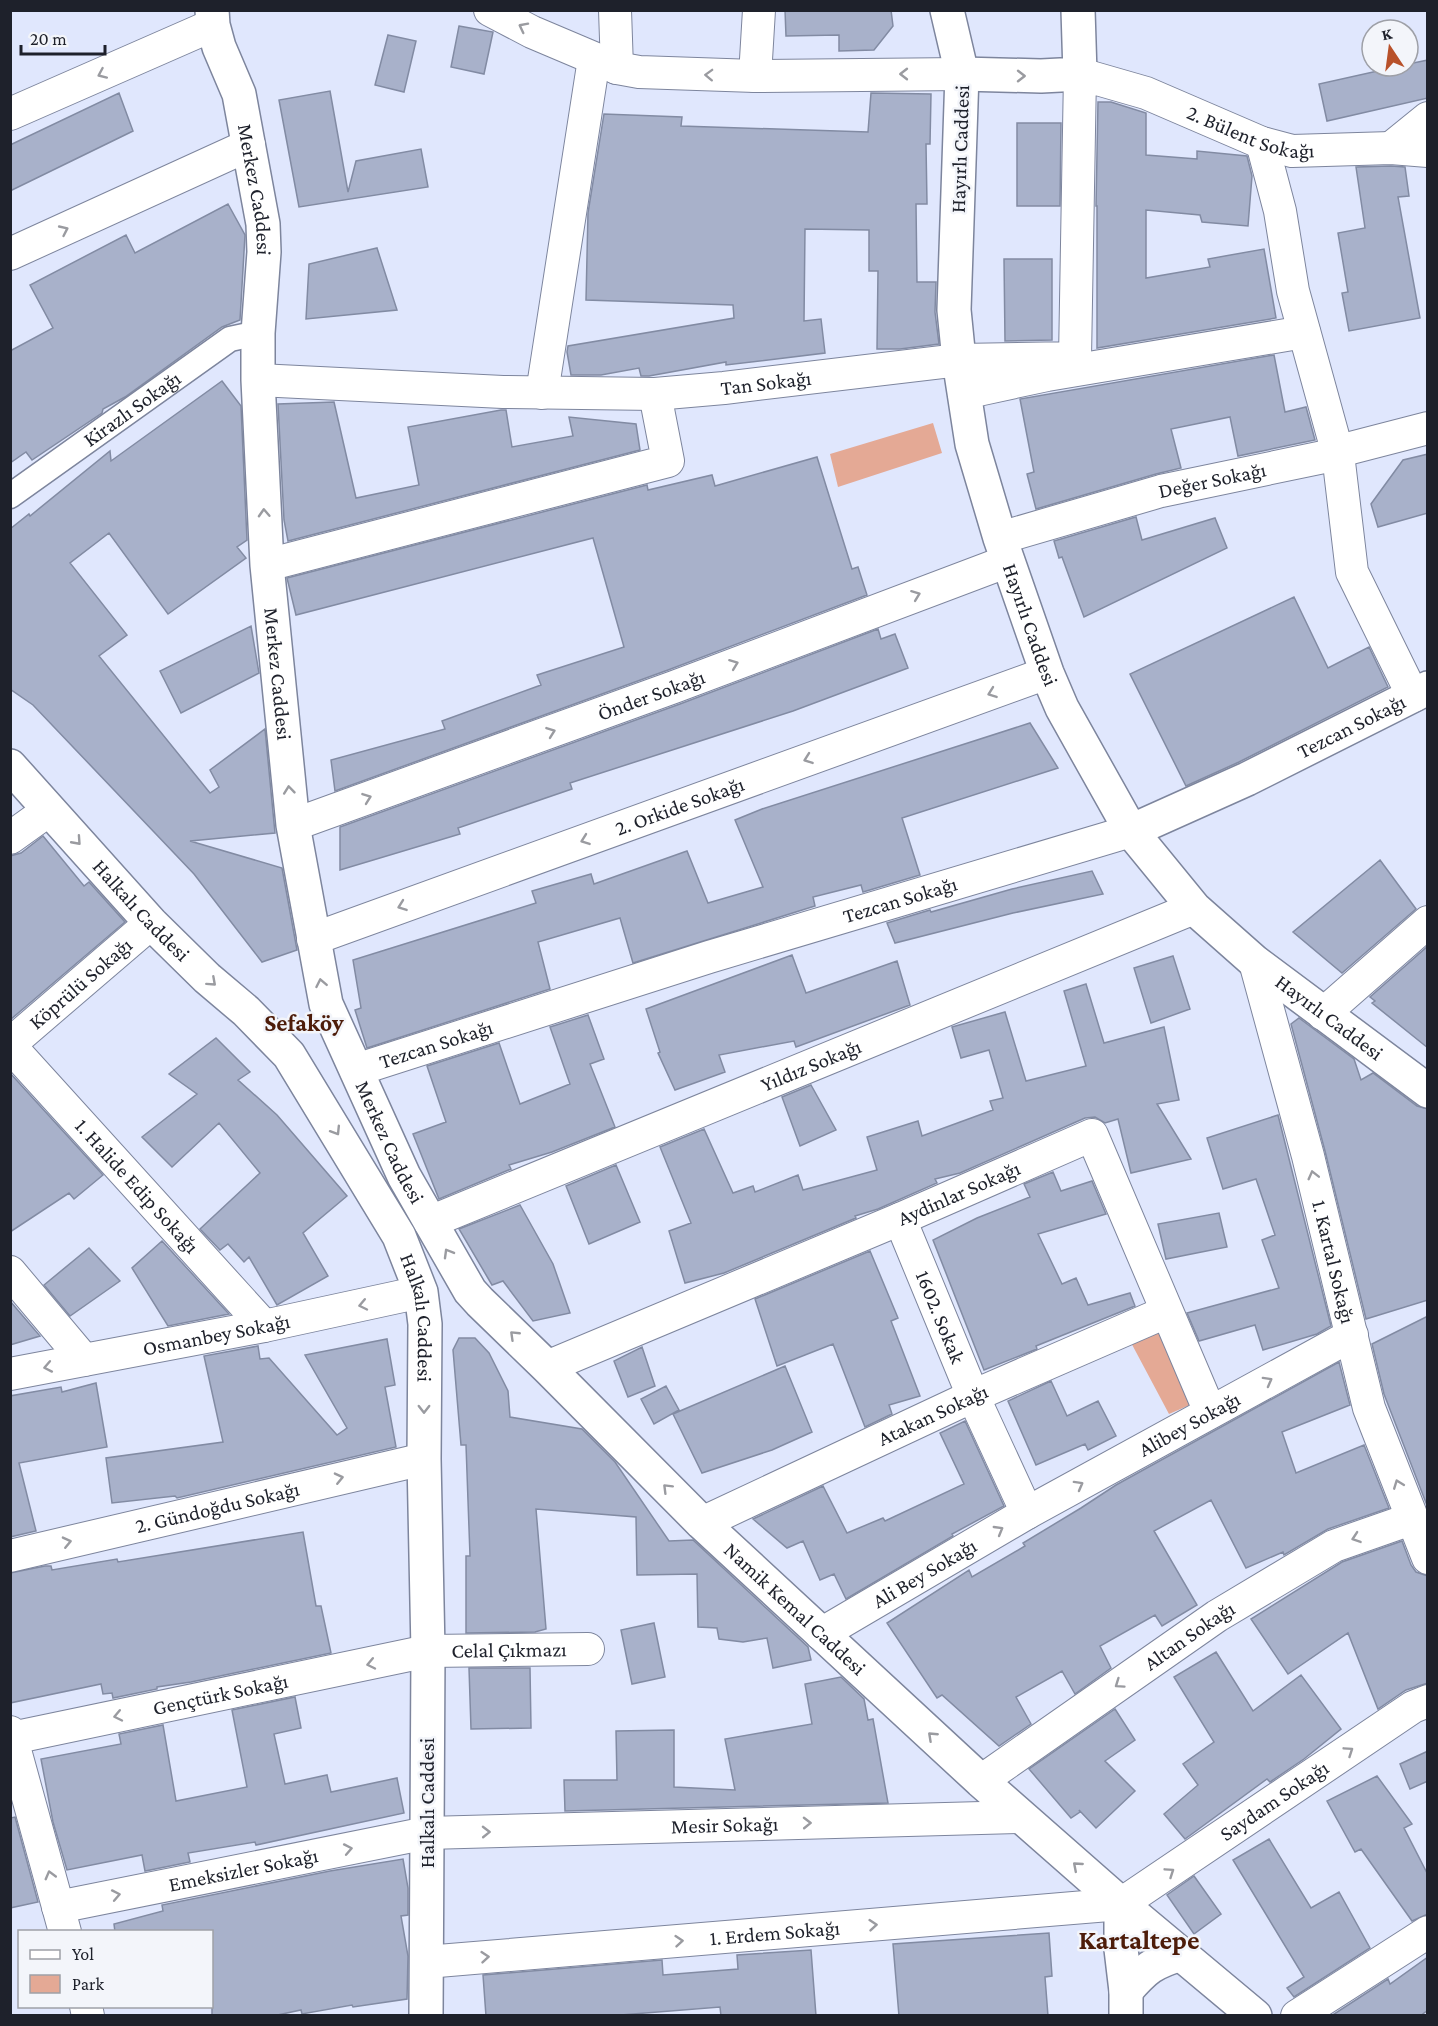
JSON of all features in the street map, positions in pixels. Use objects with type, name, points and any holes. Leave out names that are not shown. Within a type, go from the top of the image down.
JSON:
[{"type":"main road","name":"Hayırlı Caddesi","points":[[947,10],[962,74],[954,310],[972,444],[1004,549],[1047,673],[1062,708],[1131,831],[1194,908],[1255,962],[1428,1091]]},
{"type":"main road","points":[[962,74],[1010,76],[1080,74],[1078,10]]},
{"type":"main road","name":"Merkez Caddesi","points":[[213,18],[219,47],[239,94],[263,224],[264,252],[258,333],[258,380],[267,565],[293,825],[326,1004],[404,1176],[470,1291],[480,1302]]},
{"type":"main road","name":"Tezcan Sokağı","points":[[1131,831],[1247,779],[1420,692]]},
{"type":"main road","name":"Halkalı Caddesi","points":[[10,766],[151,922],[289,1055],[399,1236],[423,1308],[428,1652],[426,2015]]},
{"type":"main road","points":[[423,1308],[442,1307],[458,1301],[480,1302]]},
{"type":"main road","name":"Namik Kemal Caddesi","points":[[480,1302],[702,1523],[821,1634],[1020,1817],[1255,2016]]},
{"type":"main road","points":[[1121,1904],[1121,1948],[1126,2003]]},
{"type":"main road","points":[[1126,2003],[1140,1974],[1159,1960],[1182,1954]]},
{"type":"street","points":[[490,10],[532,32],[605,64],[639,72],[755,76],[962,74]]},
{"type":"street","points":[[542,393],[615,10]]},
{"type":"street","points":[[755,76],[759,10]]},
{"type":"street","points":[[10,114],[213,18]]},
{"type":"street","name":"2. Bülent Sokağı","points":[[1080,74],[1146,93],[1262,143],[1292,151],[1391,148],[1428,150]]},
{"type":"street","name":"Tan Sokağı","points":[[258,380],[542,393],[655,394],[959,360],[1075,358],[1080,74]]},
{"type":"street","points":[[1391,148],[1428,118]]},
{"type":"street","points":[[1262,143],[1280,211],[1293,291],[1338,454],[1352,572],[1420,692]]},
{"type":"street","points":[[10,255],[249,145]]},
{"type":"street","points":[[964,393],[1047,375],[1304,332]]},
{"type":"street","name":"Kirazlı Sokağı","points":[[10,496],[230,339],[258,333]]},
{"type":"street","points":[[267,565],[668,461],[655,394]]},
{"type":"street","name":"Değer Sokağı","points":[[1004,549],[1161,491],[1338,454],[1342,450],[1428,428]]},
{"type":"street","name":"Önder Sokağı","points":[[293,825],[674,687],[1004,549]]},
{"type":"street","name":"2. Orkide Sokağı","points":[[313,939],[1047,673]]},
{"type":"street","points":[[10,838],[49,810]]},
{"type":"street","name":"Tezcan Sokağı","points":[[356,1070],[709,957],[1131,831]]},
{"type":"street","name":"Yıldız Sokağı","points":[[430,1222],[1194,908]]},
{"type":"street","name":"Köprülü Sokağı","points":[[10,1045],[151,922]]},
{"type":"street","points":[[1323,1014],[1428,922]]},
{"type":"street","name":"1. Kartal Sokağı","points":[[1255,962],[1308,1156],[1369,1408],[1428,1558]]},
{"type":"street","name":"1. Halide Edip Sokağı","points":[[10,1045],[264,1326]]},
{"type":"street","name":"Aydinlar Sokağı","points":[[547,1367],[900,1219],[1092,1135],[1210,1412]]},
{"type":"street","name":"1602. Sokak","points":[[900,1219],[973,1396],[1027,1513]]},
{"type":"street","points":[[10,1272],[84,1360]]},
{"type":"street","name":"Osmanbey Sokağı","points":[[10,1374],[264,1326],[423,1308]]},
{"type":"street","name":"Atakan Sokağı","points":[[702,1523],[973,1396],[1166,1312]]},
{"type":"street","name":"Alibey Sokağı","points":[[1027,1513],[1352,1335]]},
{"type":"street","name":"2. Gündoğdu Sokağı","points":[[10,1556],[424,1459]]},
{"type":"street","name":"Ali Bey Sokağı","points":[[821,1634],[1027,1513]]},
{"type":"street","name":"Altan Sokağı","points":[[981,1781],[1217,1616],[1334,1546],[1411,1519]]},
{"type":"street","name":"Celal Çıkmazı","points":[[428,1652],[588,1649]]},
{"type":"street","name":"Gençtürk Sokağı","points":[[11,1735],[428,1652]]},
{"type":"street","name":"Saydam Sokağı","points":[[1121,1904],[1413,1707],[1428,1701]]},
{"type":"street","points":[[11,1735],[62,1919]]},
{"type":"street","name":"Mesir Sokağı","points":[[427,1833],[1020,1817]]},
{"type":"street","name":"Emeksizler Sokağı","points":[[62,1919],[427,1833]]},
{"type":"street","name":"1. Erdem Sokağı","points":[[426,1962],[1121,1904]]},
{"type":"street","points":[[1297,2016],[1428,1932]]},
{"type":"green space","points":[[933,423],[942,453],[838,487],[830,454]]},
{"type":"green space","points":[[1160,1321],[1199,1401],[1169,1414],[1128,1337]]},
{"type":"building","points":[[785,10],[891,10],[893,26],[874,50],[839,51],[839,35],[786,36]]},
{"type":"building","points":[[459,26],[493,32],[484,74],[451,67]]},
{"type":"building","points":[[388,35],[416,41],[404,92],[375,85]]},
{"type":"building","points":[[1428,60],[1428,98],[1327,121],[1319,84],[1360,75],[1360,78],[1420,78],[1420,62]]},
{"type":"building","points":[[330,91],[348,192],[356,161],[421,149],[428,187],[299,207],[279,100]]},
{"type":"building","points":[[119,93],[133,131],[10,191],[10,145]]},
{"type":"building","points":[[871,93],[931,94],[930,144],[926,144],[927,204],[916,204],[917,282],[936,282],[935,312],[939,344],[900,349],[877,349],[878,271],[869,271],[869,230],[805,229],[804,321],[821,319],[825,353],[726,365],[726,362],[649,376],[641,376],[639,368],[601,375],[571,375],[568,346],[734,318],[733,305],[586,300],[588,213],[604,114],[682,117],[681,126],[868,132]]},
{"type":"building","points":[[1098,102],[1111,102],[1146,113],[1146,155],[1197,159],[1197,151],[1247,156],[1252,176],[1248,226],[1202,222],[1200,215],[1146,210],[1146,278],[1210,267],[1208,259],[1264,249],[1276,318],[1097,348]]},
{"type":"building","points":[[1017,123],[1061,123],[1060,206],[1017,206]]},
{"type":"building","points":[[1356,167],[1405,167],[1409,196],[1398,197],[1420,318],[1349,331],[1342,293],[1348,292],[1338,233],[1365,228]]},
{"type":"building","points":[[228,204],[245,235],[240,320],[222,327],[32,460],[26,452],[10,463],[10,351],[53,328],[30,285],[126,235],[135,253]]},
{"type":"building","points":[[377,248],[397,310],[306,319],[309,264]]},
{"type":"building","points":[[1004,259],[1052,259],[1052,340],[1005,341]]},
{"type":"building","points":[[1274,355],[1285,412],[1306,407],[1315,440],[1238,456],[1230,417],[1171,429],[1181,468],[1036,509],[1027,474],[1034,472],[1020,399]]},
{"type":"building","points":[[222,381],[241,406],[247,540],[237,547],[246,558],[168,614],[109,533],[70,563],[127,635],[99,656],[210,793],[219,787],[210,770],[265,729],[275,833],[190,841],[282,868],[297,950],[262,962],[194,874],[33,705],[10,689],[10,529],[29,514],[30,516],[110,451],[111,461]]},
{"type":"building","points":[[334,402],[356,498],[419,485],[408,427],[501,410],[506,410],[512,447],[573,436],[569,417],[636,424],[640,450],[288,541],[284,520],[278,404]]},
{"type":"building","points":[[1428,454],[1428,513],[1378,527],[1371,504],[1403,460]]},
{"type":"building","points":[[817,457],[852,569],[858,567],[867,595],[335,791],[331,760],[445,729],[442,721],[541,685],[537,675],[624,647],[593,538],[296,615],[287,578],[647,485],[648,490],[712,475],[715,486]]},
{"type":"building","points":[[1136,517],[1142,540],[1215,518],[1227,548],[1084,617],[1054,541]]},
{"type":"building","points":[[1294,597],[1328,668],[1369,647],[1388,687],[1186,786],[1130,674]]},
{"type":"building","points":[[251,626],[259,673],[181,713],[160,671]]},
{"type":"building","points":[[878,629],[881,639],[895,634],[908,668],[793,711],[570,783],[572,789],[458,828],[460,834],[340,870],[340,827],[680,704]]},
{"type":"building","points":[[1030,723],[1058,768],[902,818],[920,875],[863,892],[861,885],[813,897],[815,906],[633,963],[620,918],[538,942],[550,989],[367,1048],[355,1010],[361,1008],[353,960],[536,903],[532,891],[591,874],[594,884],[687,851],[708,903],[763,887],[735,820],[762,809]]},
{"type":"building","points":[[43,836],[84,886],[89,882],[125,922],[10,1020],[10,856],[21,853]]},
{"type":"building","points":[[1380,860],[1416,909],[1342,973],[1293,932]]},
{"type":"building","points":[[1092,871],[1103,894],[1013,913],[895,943],[887,923],[1012,889]]},
{"type":"building","points":[[1428,946],[1428,1048],[1372,1003],[1375,1001],[1370,997]]},
{"type":"building","points":[[792,955],[806,993],[897,961],[910,1005],[796,1047],[794,1041],[719,1055],[725,1072],[675,1090],[658,1053],[660,1052],[646,1009]]},
{"type":"building","points":[[1173,956],[1190,1009],[1151,1023],[1134,968]]},
{"type":"building","points":[[1086,984],[1104,1043],[1164,1027],[1179,1100],[1157,1104],[1191,1159],[1131,1173],[1118,1119],[1105,1123],[1095,1117],[1085,1118],[960,1173],[935,1179],[937,1183],[724,1273],[685,1283],[669,1231],[691,1223],[660,1147],[704,1129],[733,1193],[753,1186],[755,1192],[798,1175],[803,1190],[877,1170],[867,1137],[918,1121],[922,1136],[993,1110],[990,1101],[1003,1098],[989,1050],[961,1058],[952,1027],[1005,1012],[1026,1081],[1086,1066],[1064,991]]},
{"type":"building","points":[[588,1015],[604,1059],[590,1064],[615,1127],[552,1152],[509,1165],[511,1169],[439,1199],[413,1134],[446,1122],[427,1066],[499,1043],[520,1104],[570,1084],[550,1027]]},
{"type":"building","points":[[1299,1018],[1354,1059],[1361,1080],[1373,1073],[1417,1106],[1428,1109],[1428,1300],[1366,1319],[1291,1024]]},
{"type":"building","points":[[216,1038],[250,1072],[238,1080],[277,1115],[347,1196],[303,1233],[328,1276],[277,1305],[249,1257],[244,1262],[228,1244],[220,1250],[200,1229],[260,1173],[219,1123],[172,1167],[142,1137],[197,1094],[169,1074]]},
{"type":"building","points":[[10,1073],[103,1175],[74,1199],[69,1193],[10,1232]]},
{"type":"building","points":[[811,1085],[836,1130],[800,1146],[782,1097]]},
{"type":"building","points":[[1278,1115],[1331,1326],[1317,1334],[1263,1350],[1255,1325],[1199,1341],[1187,1313],[1279,1288],[1262,1240],[1275,1235],[1256,1179],[1223,1189],[1207,1138]]},
{"type":"building","points":[[616,1165],[640,1222],[589,1244],[566,1186]]},
{"type":"building","points":[[1053,1172],[1061,1191],[1092,1181],[1106,1214],[1038,1234],[1062,1284],[1076,1278],[1088,1305],[1130,1293],[1135,1306],[1036,1346],[1037,1349],[984,1370],[933,1240],[977,1218],[1030,1197],[1024,1184]]},
{"type":"building","points":[[520,1205],[553,1264],[570,1313],[533,1321],[503,1281],[492,1285],[459,1229]]},
{"type":"building","points":[[1219,1213],[1227,1247],[1166,1259],[1158,1224]]},
{"type":"building","points":[[162,1241],[229,1314],[168,1326],[132,1268]]},
{"type":"building","points":[[89,1248],[120,1281],[70,1316],[44,1285]]},
{"type":"building","points":[[870,1251],[898,1318],[891,1321],[920,1396],[889,1405],[892,1414],[865,1427],[833,1344],[777,1366],[755,1299]]},
{"type":"building","points":[[10,1301],[40,1336],[10,1345]]},
{"type":"building","points":[[1428,1316],[1428,1508],[1384,1394],[1372,1344]]},
{"type":"building","points":[[459,1338],[475,1338],[489,1353],[508,1391],[510,1417],[582,1429],[615,1462],[669,1541],[693,1540],[808,1647],[811,1660],[773,1668],[767,1638],[743,1642],[719,1639],[717,1628],[698,1627],[697,1574],[637,1575],[636,1517],[536,1509],[546,1629],[535,1632],[466,1633],[466,1556],[470,1556],[466,1445],[461,1445],[453,1350]]},
{"type":"building","points":[[387,1339],[395,1385],[385,1387],[396,1447],[177,1498],[175,1496],[112,1503],[106,1458],[223,1442],[204,1356],[258,1346],[260,1359],[269,1358],[337,1435],[347,1428],[305,1355]]},
{"type":"building","points":[[642,1347],[655,1386],[628,1397],[614,1361]]},
{"type":"building","points":[[1339,1362],[1350,1405],[1282,1432],[1296,1473],[1364,1445],[1389,1508],[1328,1529],[1284,1555],[1283,1552],[1246,1568],[1211,1500],[1154,1531],[1197,1605],[1162,1626],[1155,1615],[1100,1646],[1111,1668],[1075,1694],[1062,1671],[1016,1697],[1031,1724],[999,1746],[942,1695],[937,1698],[887,1623],[969,1570],[972,1577],[1025,1546],[1023,1543],[1116,1485]]},
{"type":"building","points":[[785,1366],[812,1432],[772,1450],[702,1473],[673,1414]]},
{"type":"building","points":[[1051,1381],[1067,1416],[1098,1401],[1116,1436],[1088,1450],[1085,1444],[1036,1465],[1008,1401]]},
{"type":"building","points":[[96,1383],[107,1447],[19,1463],[36,1531],[10,1537],[10,1396],[61,1387],[62,1392]]},
{"type":"building","points":[[666,1386],[679,1410],[654,1424],[641,1399]]},
{"type":"building","points":[[965,1421],[1004,1506],[952,1534],[953,1536],[846,1599],[834,1574],[820,1580],[803,1541],[787,1548],[753,1519],[823,1486],[847,1533],[883,1518],[885,1521],[964,1484],[940,1433]]},
{"type":"building","points":[[303,1532],[316,1606],[321,1606],[331,1653],[157,1687],[157,1689],[113,1698],[112,1693],[103,1694],[101,1684],[10,1703],[10,1573],[45,1566],[51,1566],[52,1570],[117,1559],[118,1562]]},
{"type":"building","points":[[1402,1541],[1416,1572],[1428,1576],[1428,1683],[1406,1690],[1378,1709],[1348,1633],[1288,1674],[1251,1619],[1342,1562]]},
{"type":"building","points":[[654,1623],[665,1677],[632,1684],[621,1630]]},
{"type":"building","points":[[1216,1652],[1253,1711],[1301,1675],[1341,1729],[1304,1759],[1270,1782],[1267,1779],[1185,1839],[1164,1814],[1198,1785],[1183,1764],[1214,1742],[1174,1677]]},
{"type":"building","points":[[469,1668],[530,1668],[531,1728],[471,1729]]},
{"type":"building","points":[[841,1677],[864,1699],[868,1720],[873,1719],[888,1803],[565,1811],[564,1780],[617,1780],[616,1731],[674,1730],[674,1787],[735,1790],[725,1739],[812,1724],[805,1684]]},
{"type":"building","points":[[295,1697],[301,1728],[274,1734],[285,1784],[327,1775],[331,1792],[397,1778],[404,1813],[256,1845],[255,1842],[188,1853],[190,1862],[145,1871],[142,1855],[67,1870],[53,1822],[41,1759],[121,1744],[119,1734],[163,1725],[176,1801],[247,1787],[232,1710]]},
{"type":"building","points":[[1115,1709],[1135,1740],[1105,1761],[1135,1791],[1096,1828],[1079,1810],[1080,1812],[1071,1818],[1029,1769]]},
{"type":"building","points":[[1428,1751],[1428,1781],[1410,1789],[1400,1764]]},
{"type":"building","points":[[1377,1776],[1412,1824],[1404,1828],[1428,1875],[1428,1914],[1412,1921],[1361,1849],[1355,1852],[1327,1801]]},
{"type":"building","points":[[15,1817],[38,1902],[10,1908],[10,1818]]},
{"type":"building","points":[[1269,1839],[1311,1908],[1339,1892],[1370,1948],[1294,1997],[1287,1988],[1304,1977],[1233,1860]]},
{"type":"building","points":[[403,1859],[408,1888],[408,1915],[401,1916],[408,1956],[407,1999],[353,2007],[352,2005],[302,2014],[301,2010],[273,2016],[212,2016],[213,1930],[115,1930],[114,1924],[163,1911],[162,1905],[330,1871]]},
{"type":"building","points":[[1194,1876],[1221,1914],[1194,1934],[1167,1895]]},
{"type":"building","points":[[1049,1933],[1052,1976],[1045,1977],[1048,2016],[899,2016],[893,1944]]},
{"type":"building","points":[[811,1950],[816,2016],[721,2016],[720,2007],[608,2016],[486,2016],[483,1975],[662,1960],[663,1975],[738,1969],[737,1955]]},
{"type":"building","points":[[1428,1957],[1428,2010],[1420,2016],[1331,2016],[1388,1979],[1390,1984]]},
{"type":"district","name":"Sefaköy","points":[[304,1022]]},
{"type":"district","name":"Kartaltepe","points":[[1139,1940]]}]
